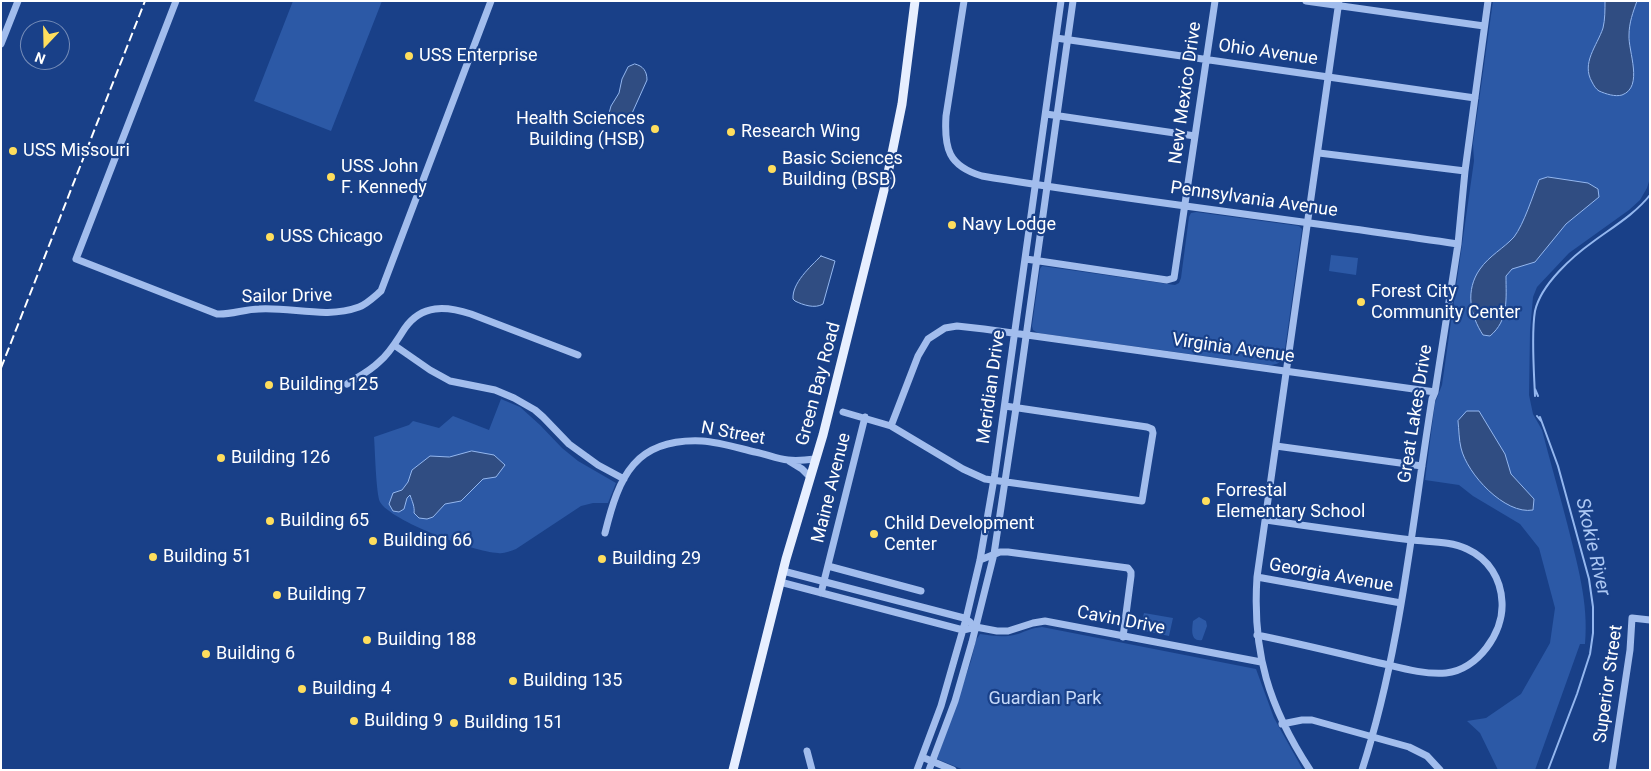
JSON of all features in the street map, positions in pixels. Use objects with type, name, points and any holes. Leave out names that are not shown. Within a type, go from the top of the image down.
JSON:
[{"type":"main road","name":"Green Bay Road","points":[[733,770],[780,582],[851,328],[888,178],[902,104],[915,1]]},
{"type":"street","points":[[1,44],[18,1]]},
{"type":"street","name":"Sailor Drive","points":[[176,1],[76,259],[217,314],[226,315],[257,309],[277,308],[317,313],[335,312],[361,306],[381,291],[492,1]]},
{"type":"street","name":"Pennsylvania Avenue","points":[[964,1],[946,116],[946,145],[958,165],[971,173],[1047,187],[1458,244]]},
{"type":"street","name":"Meridian Drive","points":[[916,770],[941,706],[964,630],[980,560],[1005,406],[1061,1]]},
{"type":"street","name":"Meridian Drive","points":[[929,770],[955,701],[994,554],[1027,336],[1073,1]]},
{"type":"street","name":"New Mexico Drive","points":[[1037,260],[1167,280],[1174,278],[1215,1]]},
{"type":"street","points":[[1306,1],[1339,4],[1484,26]]},
{"type":"street","name":"Great Lakes Drive","points":[[1362,770],[1373,736],[1390,665],[1411,540],[1458,244],[1465,171],[1488,1]]},
{"type":"street","points":[[1310,770],[1282,724],[1264,675],[1257,634],[1256,592],[1339,4]]},
{"type":"street","name":"Ohio Avenue","points":[[1056,38],[1475,98]]},
{"type":"street","points":[[1046,114],[1195,136]]},
{"type":"street","points":[[1319,152],[1465,171]]},
{"type":"street","points":[[1026,259],[1037,260]]},
{"type":"street","points":[[347,384],[380,362],[412,320],[429,310],[447,308],[471,314],[578,355]]},
{"type":"street","name":"Virginia Avenue","points":[[891,426],[918,356],[928,339],[946,328],[957,326],[984,328],[1027,336],[1435,392]]},
{"type":"street","points":[[394,345],[430,370],[450,381],[457,384],[495,390],[514,398],[534,410],[569,444],[598,465],[624,479]]},
{"type":"street","points":[[842,412],[891,426],[979,477],[1142,501],[1152,429],[1005,406]]},
{"type":"street","name":"Maine Avenue","points":[[821,593],[864,417]]},
{"type":"street","name":"N Street","points":[[605,533],[612,508],[624,479],[632,466],[649,451],[662,446],[704,441],[789,460],[815,459]]},
{"type":"street","points":[[1276,446],[1422,466]]},
{"type":"street","name":"N Street","points":[[789,460],[810,477]]},
{"type":"street","points":[[1257,634],[1429,673],[1448,673],[1474,661],[1486,650],[1501,620],[1502,592],[1498,579],[1490,566],[1466,548],[1266,520]]},
{"type":"street","points":[[980,560],[994,554],[1008,552],[1128,568],[1131,576],[1123,637]]},
{"type":"street","name":"Maine Avenue","points":[[828,566],[921,591]]},
{"type":"street","name":"Cavin Drive","points":[[783,571],[966,619],[976,627]]},
{"type":"street","name":"Georgia Avenue","points":[[1257,577],[1400,603]]},
{"type":"street","name":"Cavin Drive","points":[[780,582],[964,630],[976,627],[1008,631],[1033,622],[1045,621],[1262,662]]},
{"type":"street","name":"Superior Street","points":[[1612,770],[1630,650],[1632,618],[1650,620]]},
{"type":"street","points":[[1282,724],[1312,720],[1373,736],[1409,747],[1427,756],[1440,770]]},
{"type":"street","points":[[807,751],[812,770]]},
{"type":"street","points":[[922,757],[953,770]]},
{"type":"green space","points":[[293,1],[382,1],[331,131],[254,101]]},
{"type":"green space","points":[[1493,1],[1650,1],[1650,178],[1647,188],[1640,200],[1629,210],[1569,253],[1537,287],[1533,297],[1530,331],[1529,395],[1533,414],[1542,430],[1575,553],[1584,598],[1586,629],[1585,644],[1580,644],[1535,770],[1498,770],[1480,733],[1467,721],[1486,718],[1521,694],[1550,643],[1555,608],[1539,548],[1520,524],[1473,496],[1459,485],[1425,480],[1435,403],[1442,385],[1474,161],[1473,144]]},
{"type":"green space","points":[[1196,212],[1299,226],[1302,229],[1284,356],[1278,363],[1269,365],[1038,333],[1033,330],[1040,269],[1042,266],[1175,285],[1179,283],[1189,217],[1191,213]]},
{"type":"green space","points":[[1331,255],[1358,258],[1356,275],[1329,271]]},
{"type":"green space","points":[[501,399],[520,407],[578,461],[616,483],[608,503],[593,503],[581,506],[516,549],[500,553],[471,547],[434,534],[387,510],[380,502],[379,497],[374,437],[409,425],[413,421],[439,428],[453,416],[489,430]]},
{"type":"green space","points":[[1144,613],[1173,618],[1169,636],[1140,630]]},
{"type":"green space","points":[[1199,617],[1206,621],[1207,626],[1202,640],[1195,639],[1192,628],[1193,621]]},
{"type":"green space","name":"Guardian Park","points":[[1042,627],[1256,669],[1274,718],[1303,770],[964,770],[937,759],[971,661],[976,640],[980,634],[1008,636]]},
{"type":"shaded area","points":[[1605,1],[1637,1],[1629,31],[1634,77],[1629,91],[1619,96],[1599,91],[1589,75],[1589,61],[1603,28]]},
{"type":"shaded area","points":[[635,64],[644,69],[647,80],[629,120],[621,123],[616,122],[608,117],[611,106],[619,93],[622,79],[628,67]]},
{"type":"shaded area","points":[[1548,177],[1588,183],[1598,189],[1599,197],[1566,224],[1535,262],[1512,269],[1506,276],[1506,301],[1501,323],[1490,336],[1483,335],[1472,311],[1471,294],[1475,277],[1488,260],[1514,237],[1525,217],[1539,180]]},
{"type":"shaded area","points":[[821,256],[835,261],[823,304],[813,306],[795,301],[793,293],[795,287],[807,270]]},
{"type":"shaded area","points":[[1467,411],[1479,411],[1505,454],[1511,474],[1534,499],[1533,510],[1522,510],[1499,499],[1489,491],[1471,469],[1461,448],[1459,438],[1458,421]]},
{"type":"shaded area","points":[[472,451],[494,455],[505,465],[496,477],[483,479],[461,501],[445,504],[433,517],[427,519],[419,518],[414,513],[414,506],[410,495],[407,498],[404,509],[399,512],[393,511],[389,504],[393,493],[402,490],[408,482],[412,470],[430,456],[449,457]]},
{"type":"waterway","name":"Skokie River","points":[[1535,396],[1533,330],[1538,301],[1551,281],[1568,263],[1586,247],[1631,214],[1650,195]]},
{"type":"waterway","name":"Skokie River","points":[[1535,389],[1538,396]]},
{"type":"waterway","name":"Skokie River","points":[[1537,416],[1541,421]]},
{"type":"waterway","name":"Skokie River","points":[[1540,417],[1558,466],[1589,579],[1593,607],[1593,633],[1590,654],[1548,770]]},
{"type":"railway","points":[[1,368],[145,1]]},
{"type":"place","name":"USS Enterprise","points":[[409,56]]},
{"type":"place","name":"Health Sciences Building (HSB)","points":[[655,129]]},
{"type":"place","name":"Research Wing","points":[[731,132]]},
{"type":"place","name":"USS Missouri","points":[[13,151]]},
{"type":"place","name":"Basic Sciences Building (BSB)","points":[[772,169]]},
{"type":"place","name":"USS John F. Kennedy","points":[[331,177]]},
{"type":"place","name":"Navy Lodge","points":[[952,225]]},
{"type":"place","name":"USS Chicago","points":[[270,237]]},
{"type":"place","name":"Forest City Community Center","points":[[1361,302]]},
{"type":"place","name":"Building 125","points":[[269,385]]},
{"type":"place","name":"Building 126","points":[[221,458]]},
{"type":"place","name":"Forrestal Elementary School","points":[[1206,501]]},
{"type":"place","name":"Building 65","points":[[270,521]]},
{"type":"place","name":"Child Development Center","points":[[874,534]]},
{"type":"place","name":"Building 66","points":[[373,541]]},
{"type":"place","name":"Building 51","points":[[153,557]]},
{"type":"place","name":"Building 29","points":[[602,559]]},
{"type":"place","name":"Building 7","points":[[277,595]]},
{"type":"place","name":"Building 188","points":[[367,640]]},
{"type":"place","name":"Building 6","points":[[206,654]]},
{"type":"place","name":"Building 135","points":[[513,681]]},
{"type":"place","name":"Building 4","points":[[302,689]]},
{"type":"place","name":"Building 9","points":[[354,721]]},
{"type":"place","name":"Building 151","points":[[454,723]]}]
